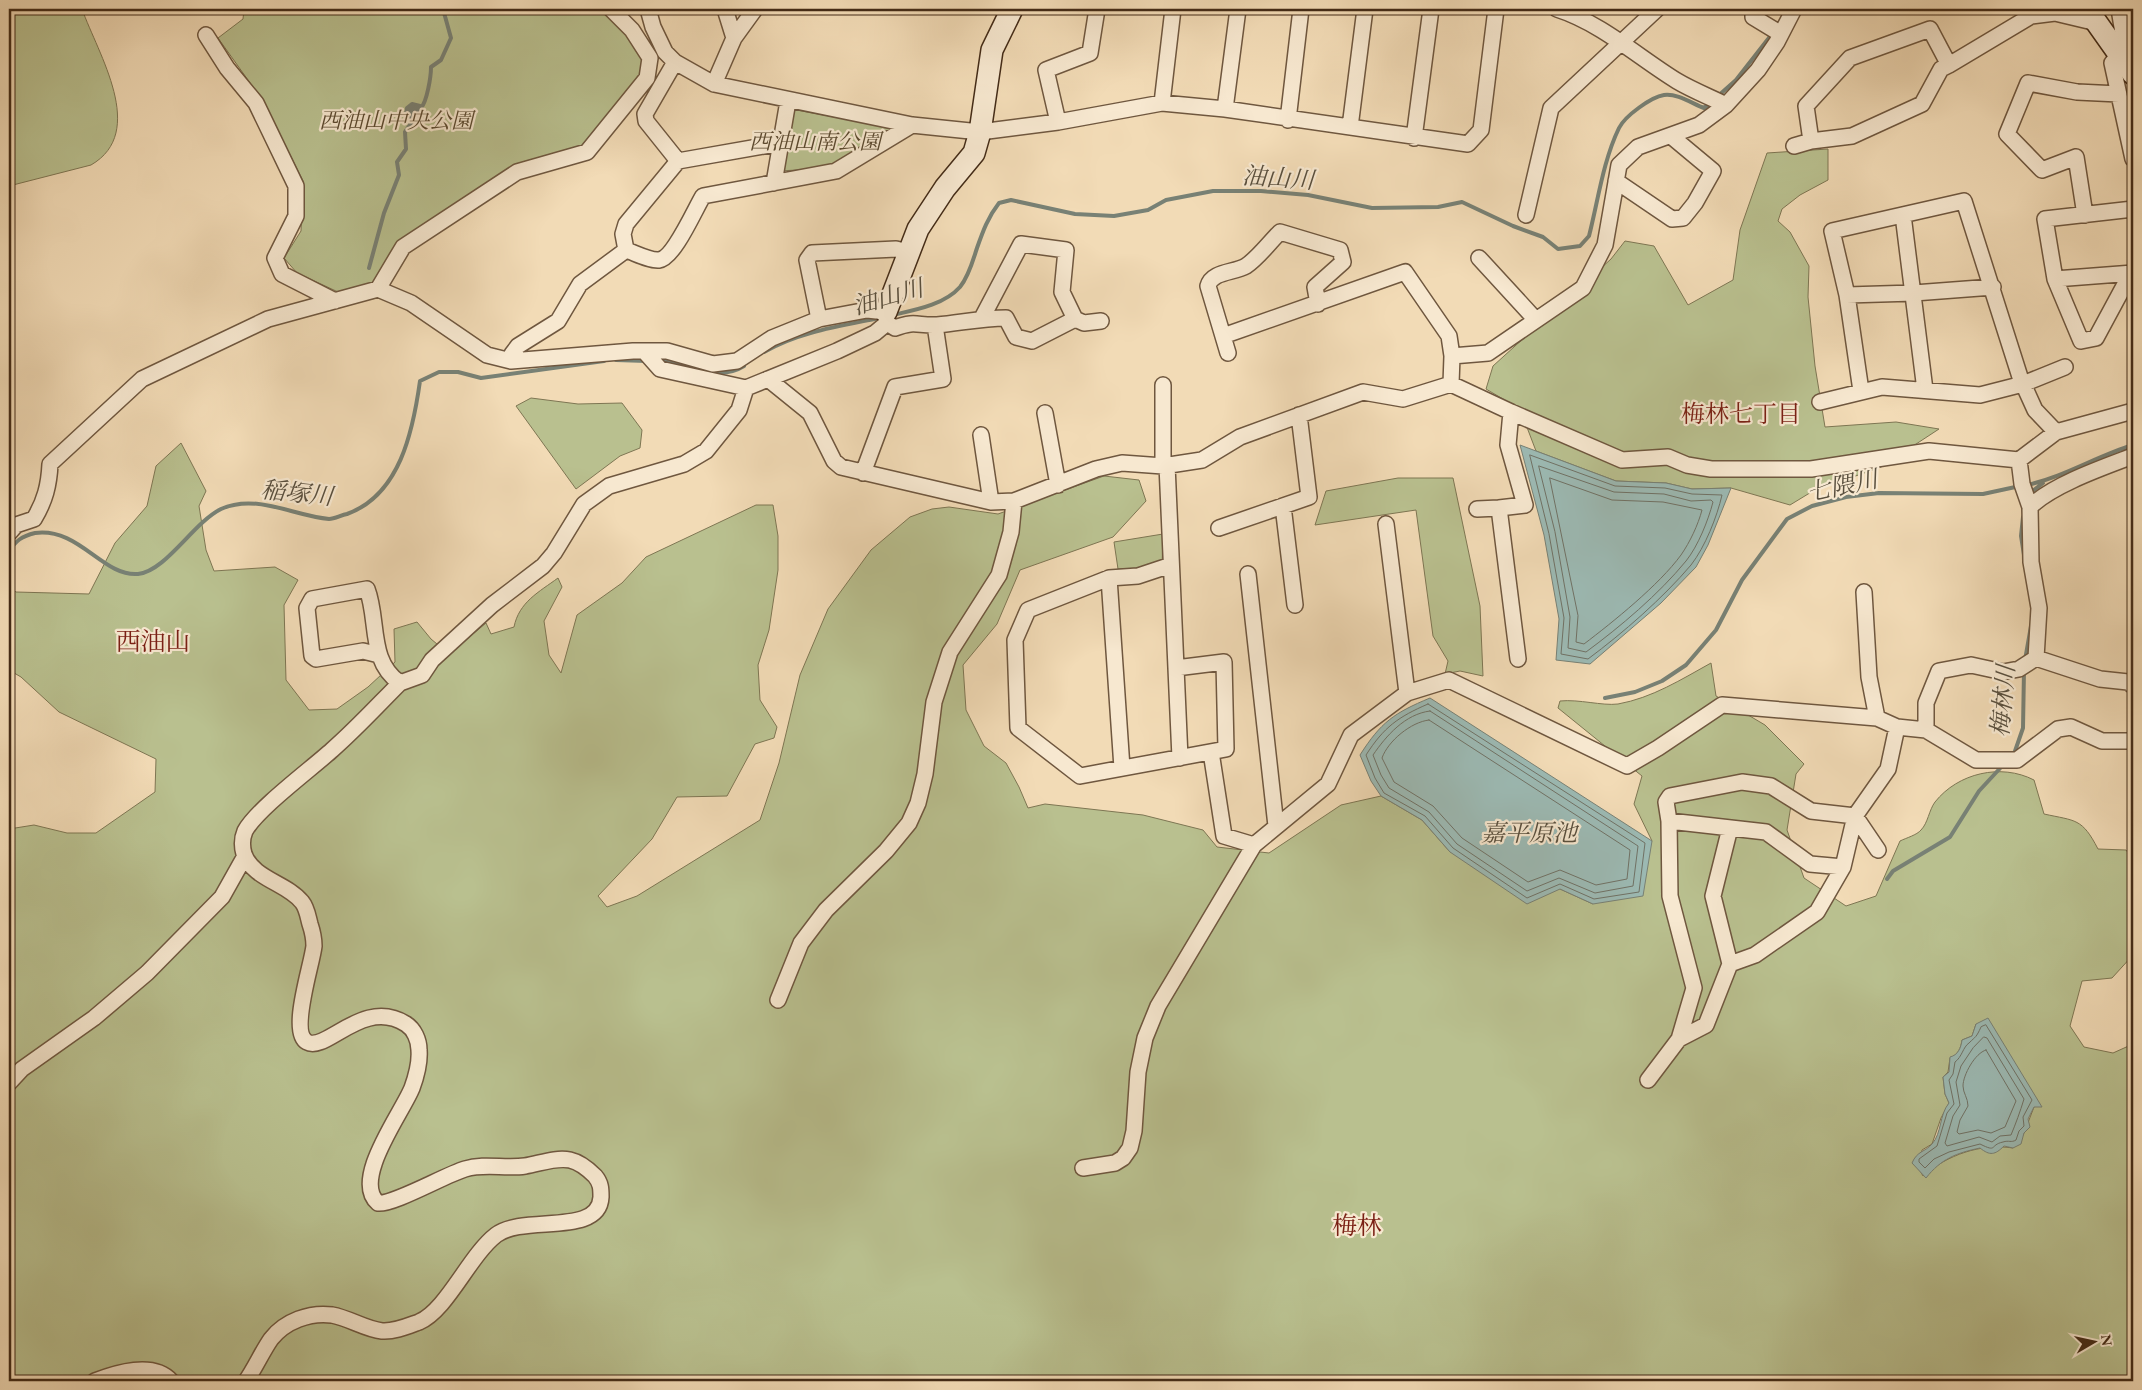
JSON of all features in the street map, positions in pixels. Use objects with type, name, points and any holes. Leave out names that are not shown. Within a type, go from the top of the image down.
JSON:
[{"type":"street","points":[[378,289],[403,247],[517,172],[587,152],[606,131],[647,78],[650,58],[632,30],[611,9]]},
{"type":"street","points":[[648,9],[661,44],[675,62],[714,84],[788,101],[912,125],[980,132],[1058,122],[1162,103],[1225,109],[1288,120],[1468,144],[1481,130],[1496,9]]},
{"type":"street","points":[[725,9],[734,38]]},
{"type":"street","points":[[714,84],[734,38],[754,9]]},
{"type":"street","points":[[644,351],[660,369],[746,388],[837,352],[875,333],[886,318],[908,252],[918,229],[945,188],[974,153],[980,132],[992,50],[1012,9]]},
{"type":"street","points":[[1058,122],[1046,70],[1090,53],[1097,9]]},
{"type":"street","points":[[1162,103],[1173,9]]},
{"type":"street","points":[[1225,109],[1238,9]]},
{"type":"street","points":[[1288,120],[1301,9]]},
{"type":"street","points":[[1350,127],[1365,9]]},
{"type":"street","points":[[1414,138],[1431,9]]},
{"type":"street","points":[[1526,215],[1551,108],[1619,42],[1657,9]]},
{"type":"street","points":[[1753,9],[1753,17],[1776,31]]},
{"type":"street","points":[[1452,356],[1488,353],[1582,288],[1605,245],[1619,165],[1638,147],[1699,125],[1726,105],[1758,70],[1776,31],[1794,9]]},
{"type":"street","points":[[2119,9],[2123,48],[2133,74]]},
{"type":"street","points":[[1566,10],[1619,42],[1678,82],[1726,105]]},
{"type":"street","points":[[1794,146],[1811,141],[1852,136],[1922,104],[1941,69],[2029,13],[2092,16],[2123,48]]},
{"type":"street","points":[[1811,141],[1806,106],[1850,58],[1930,29],[1949,65]]},
{"type":"street","points":[[206,35],[227,68],[256,103],[296,186],[296,216],[275,258],[282,274],[335,301]]},
{"type":"street","points":[[2123,48],[2112,63],[2133,159]]},
{"type":"street","points":[[675,62],[645,114],[646,121],[678,161]]},
{"type":"street","points":[[2085,215],[2076,157],[2042,170],[2007,134],[2028,83],[2077,92],[2119,94]]},
{"type":"street","points":[[774,183],[788,101]]},
{"type":"street","points":[[626,250],[658,261],[665,258],[673,250],[703,196],[836,171],[912,125]]},
{"type":"street","points":[[1616,181],[1672,219],[1683,218],[1695,203],[1713,171],[1671,136]]},
{"type":"street","points":[[626,250],[623,234],[626,224],[678,161],[780,143]]},
{"type":"street","points":[[1860,390],[1847,295],[1832,231],[1964,201],[2023,384],[2035,410],[2056,432]]},
{"type":"street","points":[[2132,273],[2096,338],[2080,341],[2055,279],[2045,219],[2133,209]]},
{"type":"street","points":[[1902,215],[1914,293],[1925,390]]},
{"type":"street","points":[[1228,353],[1208,286],[1209,282],[1216,276],[1246,266],[1281,232],[1334,247],[1340,250],[1343,255],[1343,262],[1314,287],[1318,304]]},
{"type":"street","points":[[982,318],[1021,244],[1066,250],[1062,292],[1075,319],[1084,323],[1101,321]]},
{"type":"street","points":[[819,320],[807,260],[812,253],[896,248],[908,252]]},
{"type":"street","points":[[510,361],[512,354],[518,346],[558,321],[580,284],[626,250]]},
{"type":"street","points":[[1479,258],[1536,320]]},
{"type":"street","points":[[1224,336],[1405,272],[1449,336],[1452,356],[1451,384]]},
{"type":"street","points":[[2055,279],[2132,273]]},
{"type":"street","points":[[1847,295],[1914,293],[1992,287]]},
{"type":"street","points":[[9,534],[16,525],[34,520],[44,502],[49,484],[50,464],[142,379],[268,319],[378,289],[411,303],[487,355],[510,361],[644,351],[667,351],[713,364],[737,361],[772,338],[819,320],[867,310],[886,318],[895,328],[910,322],[936,325],[982,318],[1006,318],[1016,337],[1032,340],[1075,319]]},
{"type":"street","points":[[863,473],[895,387],[943,379],[936,325]]},
{"type":"street","points":[[1820,402],[1860,390],[1882,387],[1980,395],[2023,384],[2065,366]]},
{"type":"street","points":[[768,379],[810,413],[834,461],[841,467],[990,502],[1014,501],[1096,469],[1122,463],[1165,466],[1202,460],[1240,437],[1363,392],[1403,399],[1451,384],[1622,460],[1668,457],[1687,465],[1712,469],[1812,470],[1929,451],[2019,460],[2056,432],[2133,411]]},
{"type":"street","points":[[1163,385],[1165,466],[1180,758]]},
{"type":"street","points":[[246,1381],[272,1338],[298,1319],[314,1315],[332,1315],[383,1331],[398,1329],[421,1321],[438,1307],[473,1259],[496,1235],[509,1227],[524,1224],[579,1222],[594,1214],[600,1202],[601,1187],[596,1178],[583,1166],[571,1160],[560,1160],[523,1166],[479,1166],[466,1168],[435,1180],[392,1202],[385,1204],[374,1199],[371,1179],[374,1165],[412,1088],[416,1073],[419,1050],[416,1037],[410,1027],[396,1018],[382,1016],[365,1018],[351,1023],[320,1043],[312,1044],[305,1041],[300,1034],[300,1021],[314,945],[308,914],[303,903],[294,894],[256,871],[245,856],[242,844],[245,832],[254,820],[334,748],[400,682],[422,675],[432,660],[492,605],[543,566],[554,553],[584,504],[608,486],[684,464],[706,452],[739,410],[746,388]]},
{"type":"street","points":[[1477,509],[1525,505],[1508,445],[1511,412]]},
{"type":"street","points":[[1045,413],[1058,485]]},
{"type":"street","points":[[1219,528],[1309,497],[1299,415]]},
{"type":"street","points":[[981,435],[990,502]]},
{"type":"street","points":[[2030,507],[2047,494],[2102,467],[2133,456]]},
{"type":"street","points":[[2019,460],[2022,484],[2030,507],[2031,562],[2039,608],[2034,660]]},
{"type":"street","points":[[778,1000],[802,943],[816,923],[826,910],[886,851],[910,823],[918,803],[925,774],[934,702],[950,652],[999,575],[1011,532],[1014,501]]},
{"type":"street","points":[[1283,506],[1295,606]]},
{"type":"street","points":[[1500,508],[1518,659]]},
{"type":"street","points":[[1386,524],[1407,693]]},
{"type":"street","points":[[1171,565],[1138,576],[1109,578],[1028,610],[1015,640],[1018,728],[1080,776],[1226,749],[1224,662],[1176,668]]},
{"type":"street","points":[[1248,574],[1276,826]]},
{"type":"street","points":[[1109,578],[1122,768]]},
{"type":"street","points":[[379,654],[362,651],[316,659],[312,656],[307,608],[312,599],[367,589],[379,654],[391,676],[400,682]]},
{"type":"street","points":[[1864,592],[1869,677],[1877,718]]},
{"type":"street","points":[[1926,730],[1926,703],[1939,671],[1971,665],[2003,672],[2019,669],[2034,660],[2100,679],[2128,682],[2133,686]]},
{"type":"street","points":[[1083,1168],[1115,1163],[1123,1158],[1130,1148],[1134,1131],[1138,1072],[1145,1038],[1158,1006],[1254,845],[1328,784],[1351,735],[1407,693],[1449,680],[1627,766],[1658,748],[1722,705],[1877,718],[1897,727],[1926,730],[1976,760],[2017,760],[2058,729],[2071,727],[2102,741],[2133,741]]},
{"type":"street","points":[[1730,964],[1755,956],[1817,912],[1843,867],[1855,816],[1888,769],[1897,727]]},
{"type":"street","points":[[1211,752],[1224,836],[1254,845]]},
{"type":"street","points":[[1648,1080],[1679,1039],[1694,988],[1670,896],[1669,821],[1666,802],[1670,796],[1742,782],[1771,786],[1811,811],[1855,816],[1878,850]]},
{"type":"street","points":[[1669,821],[1766,832],[1810,864],[1843,867]]},
{"type":"street","points":[[1679,1039],[1706,1025],[1730,964],[1713,896],[1730,828]]},
{"type":"street","points":[[9,1083],[22,1070],[94,1018],[147,973],[222,897],[245,856]]},
{"type":"street","points":[[95,1381],[114,1374],[136,1370],[153,1372],[171,1381]]},
{"type":"green space","points":[[9,9],[82,9],[107,69],[114,91],[117,113],[116,133],[108,151],[91,165],[9,186]]},
{"type":"green space","name":"西油山中央公園","points":[[244,9],[611,9],[650,58],[647,78],[587,152],[517,172],[403,247],[378,289],[349,297],[297,273],[284,258],[301,231],[303,181],[263,101],[218,38],[243,19]]},
{"type":"green space","name":"西油山南公園","points":[[791,109],[889,127],[890,130],[833,168],[779,171]]},
{"type":"green space","points":[[1828,149],[1828,180],[1800,195],[1782,209],[1778,221],[1790,232],[1809,266],[1808,297],[1815,366],[1825,427],[1896,422],[1939,429],[1881,467],[1813,491],[1790,505],[1731,488],[1692,489],[1666,483],[1616,481],[1536,451],[1520,409],[1486,389],[1493,366],[1611,259],[1625,241],[1654,246],[1688,305],[1733,280],[1740,230],[1767,153]]},
{"type":"green space","points":[[531,398],[578,404],[622,403],[642,430],[640,448],[620,456],[576,489],[516,406]]},
{"type":"green space","points":[[181,443],[206,491],[199,506],[206,550],[214,571],[275,567],[298,580],[284,605],[286,680],[309,710],[337,709],[368,687],[395,662],[394,629],[417,622],[431,639],[449,654],[486,623],[491,634],[514,627],[525,604],[558,578],[562,587],[544,621],[549,655],[561,673],[577,615],[622,583],[646,557],[756,505],[773,505],[778,536],[778,570],[769,630],[758,665],[760,700],[777,727],[774,738],[755,744],[727,796],[677,797],[652,839],[598,896],[607,907],[637,896],[760,820],[779,763],[800,675],[828,609],[871,550],[910,517],[932,509],[949,507],[998,514],[1104,476],[1139,480],[1146,501],[1113,537],[1020,570],[997,624],[963,665],[966,710],[984,746],[1006,763],[1028,808],[1045,804],[1143,815],[1203,830],[1217,847],[1269,853],[1341,805],[1381,796],[1422,820],[1450,852],[1560,889],[1593,904],[1652,841],[1634,804],[1642,776],[1558,708],[1560,701],[1618,704],[1631,701],[1666,687],[1711,663],[1716,696],[1765,725],[1804,764],[1796,774],[1787,830],[1804,878],[1846,906],[1876,896],[1900,841],[1921,830],[1935,802],[1956,784],[1968,778],[1994,772],[2008,772],[2034,780],[2044,814],[2077,822],[2087,831],[2098,849],[2126,850],[2133,859],[2133,955],[2112,978],[2082,981],[2070,1026],[2084,1047],[2113,1053],[2133,1044],[2133,1381],[9,1381],[9,829],[34,825],[67,833],[96,833],[155,792],[156,759],[59,712],[21,677],[9,670],[9,587],[16,592],[89,594],[115,543],[147,506],[156,466]],"holes":[[[1976,1024],[2034,1107],[2024,1133],[2013,1148],[1989,1147],[1965,1152],[1943,1162],[1923,1176],[1919,1169],[1922,1150],[1932,1144],[1941,1118],[1949,1103],[1945,1094],[1943,1077],[1948,1072],[1950,1058],[1959,1051],[1962,1040],[1972,1036]]]},
{"type":"green space","points":[[1398,478],[1453,478],[1480,606],[1483,676],[1460,671],[1445,674],[1448,661],[1433,636],[1416,510],[1315,525],[1326,491]]},
{"type":"green space","points":[[1163,534],[1162,567],[1118,569],[1114,542]]},
{"type":"water","points":[[1520,445],[1616,481],[1666,483],[1692,489],[1731,488],[1708,545],[1696,567],[1661,603],[1590,664],[1556,660],[1559,619],[1544,535]]},
{"type":"water","name":"嘉平原池","points":[[1430,698],[1652,841],[1643,896],[1593,904],[1560,889],[1527,904],[1450,852],[1422,820],[1381,796],[1371,781],[1360,755],[1375,734],[1389,720]]},
{"type":"water","points":[[1988,1018],[2042,1107],[2034,1107],[2028,1119],[2030,1127],[2024,1133],[2021,1144],[2013,1148],[2004,1146],[1992,1153],[1980,1148],[1964,1152],[1943,1161],[1926,1178],[1912,1163],[1916,1156],[1935,1140],[1949,1103],[1945,1094],[1943,1077],[1949,1072],[1950,1057],[1959,1051],[1962,1040],[1972,1036],[1976,1024]]},
{"type":"waterway","points":[[421,108],[427,95],[431,67],[441,60],[451,38],[443,9]]},
{"type":"waterway","name":"油山川","points":[[1718,96],[1736,80],[1772,34]]},
{"type":"waterway","name":"油山川","points":[[893,315],[920,309],[938,302],[960,287],[968,273],[992,214],[999,203],[1011,200],[1075,214],[1114,216],[1148,210],[1166,200],[1213,191],[1261,191],[1308,195],[1372,208],[1438,207],[1462,202],[1513,226],[1543,237],[1558,249],[1580,246],[1589,236],[1601,181],[1613,141],[1622,123],[1632,113],[1659,96],[1679,97],[1704,108],[1711,103]]},
{"type":"waterway","points":[[369,268],[384,213],[399,175],[397,162],[406,149],[405,132],[412,122],[420,119],[423,115],[420,106],[412,104],[407,108],[406,114],[412,121],[417,120],[421,114],[419,108],[413,107],[408,110],[409,116],[413,119],[417,117],[418,111],[412,109],[410,113],[414,116],[417,112],[413,111],[414,114]]},
{"type":"waterway","name":"油山川","points":[[764,352],[791,339],[834,327],[879,318]]},
{"type":"waterway","name":"稲塚川","points":[[616,360],[647,361]]},
{"type":"waterway","name":"稲塚川","points":[[9,552],[16,542],[26,536],[35,533],[51,533],[65,537],[78,544],[113,568],[125,573],[138,574],[159,565],[211,516],[221,509],[234,505],[261,504],[316,517],[336,518],[365,505],[380,492],[392,477],[408,440],[420,381],[439,372],[458,372],[481,378],[604,361]]},
{"type":"waterway","name":"油山川","points":[[659,361],[723,373],[734,371],[744,366]]},
{"type":"waterway","name":"七隈川","points":[[2027,485],[2054,477],[2133,445]]},
{"type":"waterway","name":"梅林川","points":[[2029,494],[2043,483]]},
{"type":"waterway","name":"七隈川","points":[[1605,698],[1635,692],[1662,681],[1686,665],[1716,630],[1742,580],[1787,519],[1812,506],[1846,497],[1879,493],[1983,494],[2020,486]]},
{"type":"waterway","name":"梅林川","points":[[2023,517],[2021,536],[2024,555]]},
{"type":"waterway","name":"梅林川","points":[[2025,660],[2031,626]]},
{"type":"waterway","name":"梅林川","points":[[2014,754],[2023,728],[2024,670]]},
{"type":"waterway","name":"梅林川","points":[[1887,879],[1893,871],[1950,837],[1979,791],[2004,764]]},
{"type":"district","name":"梅林七丁目","points":[[1741,414]]},
{"type":"district","name":"西油山","points":[[153,641]]},
{"type":"district","name":"梅林","points":[[1357,1225]]}]
